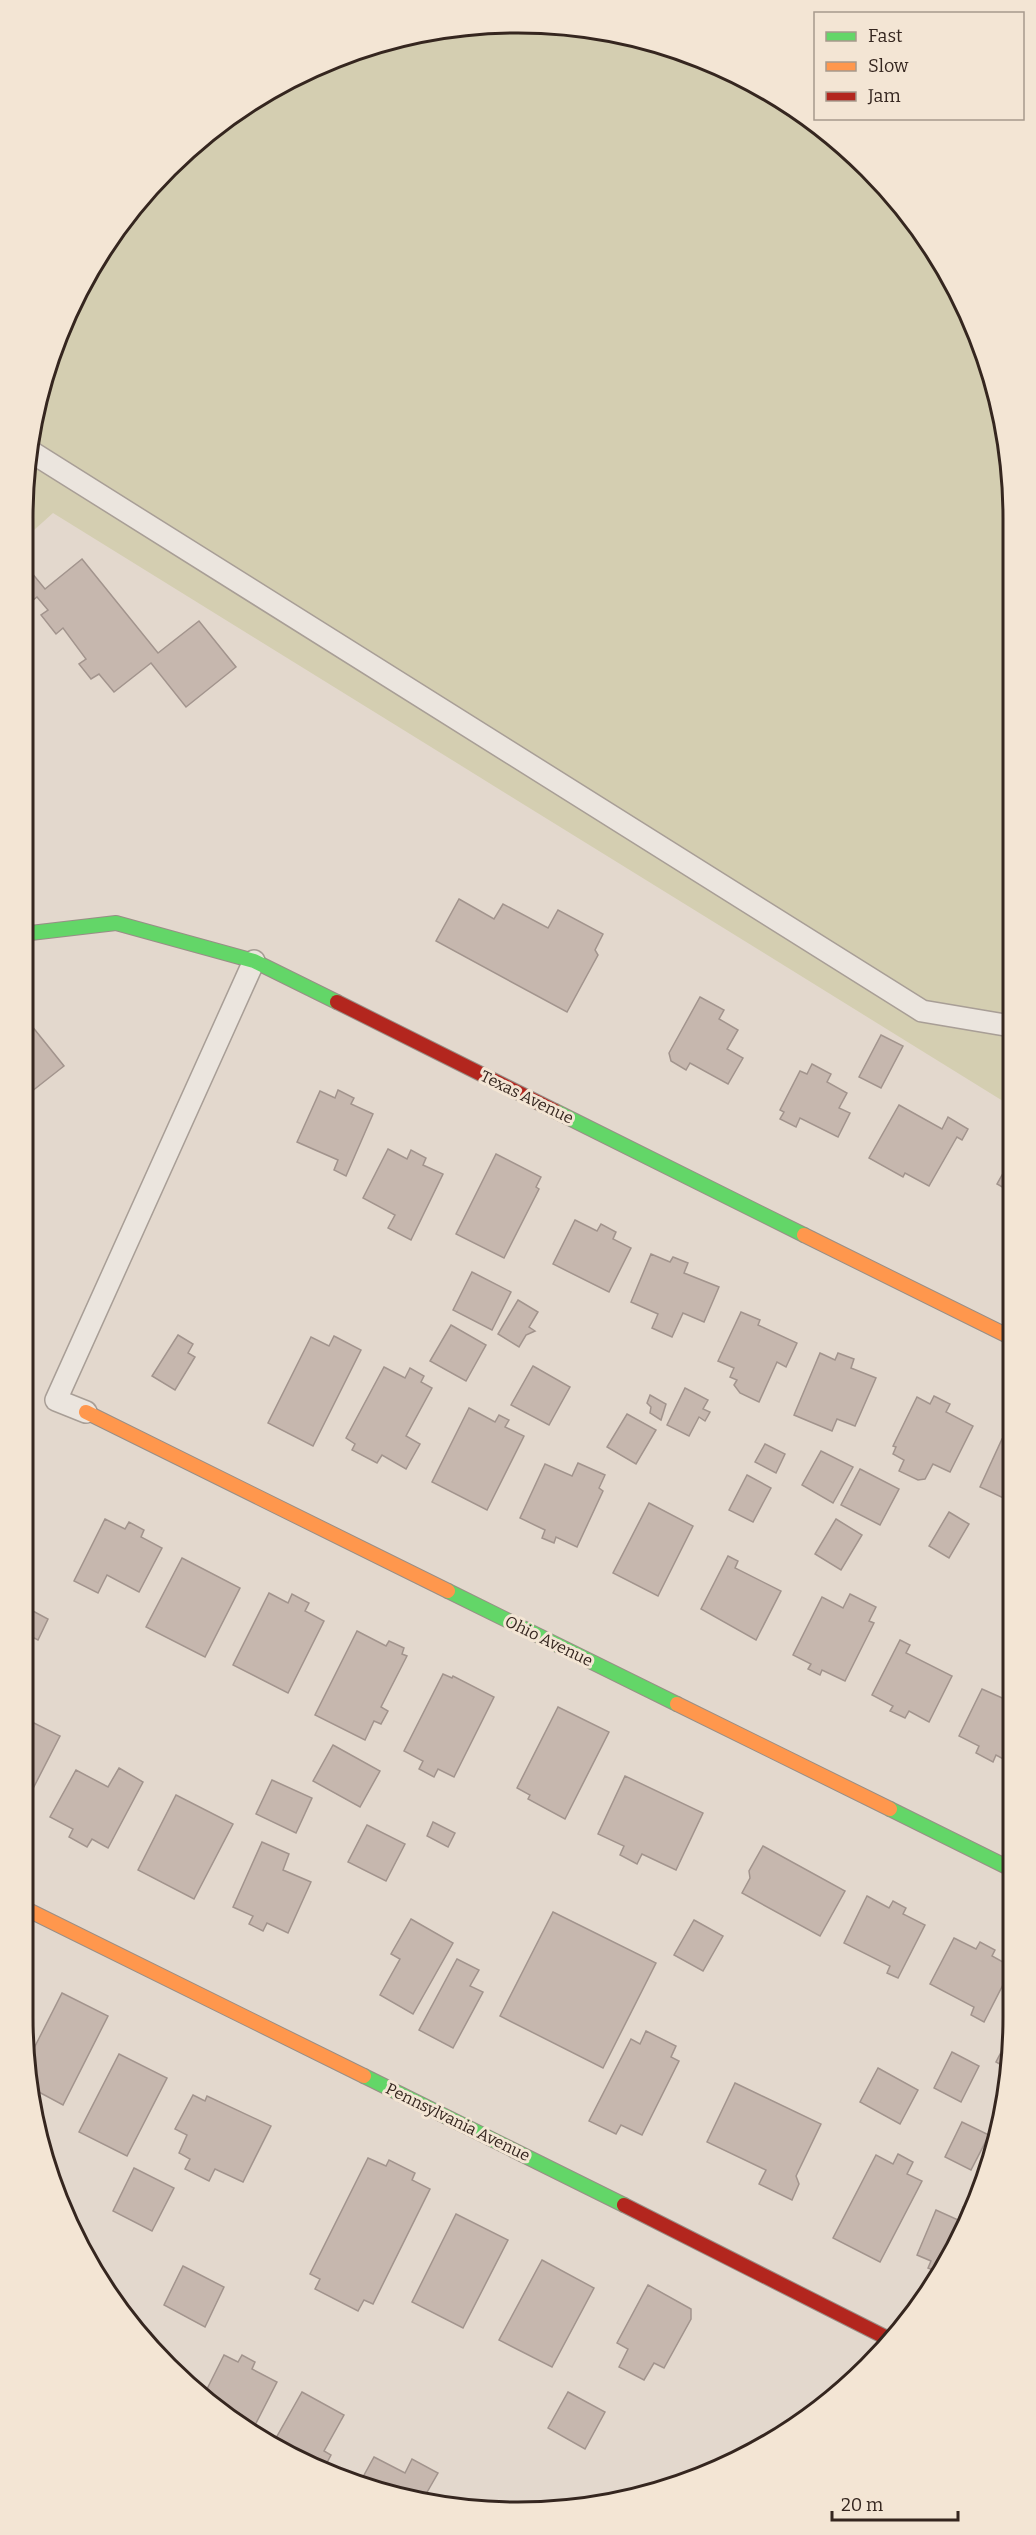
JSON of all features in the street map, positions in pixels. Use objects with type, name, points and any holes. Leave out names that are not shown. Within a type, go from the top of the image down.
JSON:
[{"type":"street","name":"Texas Avenue","points":[[33,933],[116,923],[254,961],[1003,1334]]},
{"type":"street","name":"Ohio Avenue","points":[[86,1412],[1003,1865]]},
{"type":"street","name":"Pennsylvania Avenue","points":[[33,1912],[552,2169],[884,2336]]},
{"type":"lane","points":[[37,455],[922,1011],[1003,1025]]},
{"type":"lane","points":[[86,1412],[56,1400],[254,961]]},
{"type":"shaded area","points":[[518,33],[581,37],[644,50],[704,70],[760,98],[813,133],[838,153],[883,198],[903,223],[953,303],[977,362],[994,423],[1002,486],[1003,518],[1003,1101],[53,513],[33,531],[34,486],[42,423],[70,332],[98,275],[133,223],[175,175],[223,133],[276,98],[332,70],[392,50],[455,37]]},
{"type":"building","points":[[82,559],[158,653],[199,621],[236,667],[186,707],[151,663],[114,692],[99,674],[91,679],[79,664],[86,659],[63,628],[56,634],[41,615],[48,610],[37,597],[33,600],[33,574],[45,589]]},
{"type":"building","points":[[459,899],[494,919],[503,904],[548,928],[558,910],[603,934],[595,950],[598,955],[567,1012],[436,941]]},
{"type":"building","points":[[700,997],[724,1010],[719,1019],[738,1030],[727,1049],[743,1058],[728,1084],[690,1063],[686,1070],[671,1061],[669,1053]]},
{"type":"building","points":[[33,1027],[64,1066],[33,1090]]},
{"type":"building","points":[[881,1035],[903,1046],[881,1088],[859,1077]]},
{"type":"building","points":[[812,1064],[831,1074],[827,1082],[847,1093],[839,1108],[850,1113],[838,1137],[800,1118],[796,1127],[780,1119],[784,1112],[780,1110],[800,1071],[807,1074]]},
{"type":"building","points":[[338,1090],[354,1098],[351,1104],[373,1114],[346,1176],[334,1170],[338,1160],[297,1142],[320,1091],[335,1098]]},
{"type":"building","points":[[899,1105],[942,1129],[948,1117],[968,1129],[962,1140],[957,1137],[929,1186],[905,1173],[903,1177],[869,1158]]},
{"type":"building","points":[[388,1149],[407,1159],[411,1150],[426,1158],[423,1165],[443,1174],[411,1240],[388,1228],[395,1215],[363,1198]]},
{"type":"building","points":[[496,1154],[541,1177],[536,1187],[539,1189],[504,1258],[456,1234]]},
{"type":"building","points":[[1003,1173],[1003,1187],[997,1184]]},
{"type":"building","points":[[575,1220],[597,1231],[601,1224],[616,1232],[613,1239],[631,1248],[609,1292],[553,1264]]},
{"type":"building","points":[[651,1254],[670,1262],[673,1257],[688,1263],[684,1273],[719,1287],[704,1322],[683,1313],[672,1337],[652,1328],[658,1314],[631,1302]]},
{"type":"building","points":[[472,1272],[511,1292],[492,1330],[453,1310]]},
{"type":"building","points":[[518,1300],[538,1312],[529,1327],[535,1331],[526,1335],[519,1347],[498,1334]]},
{"type":"building","points":[[741,1312],[760,1320],[758,1325],[797,1343],[786,1367],[777,1362],[759,1402],[740,1393],[734,1385],[737,1380],[730,1377],[734,1368],[718,1361]]},
{"type":"building","points":[[451,1325],[486,1345],[466,1381],[430,1361]]},
{"type":"building","points":[[178,1335],[193,1344],[188,1353],[195,1357],[175,1390],[152,1376]]},
{"type":"building","points":[[334,1336],[361,1350],[313,1446],[268,1423],[311,1337],[329,1346]]},
{"type":"building","points":[[820,1353],[835,1360],[838,1353],[854,1359],[851,1368],[876,1378],[855,1426],[837,1419],[832,1431],[794,1415]]},
{"type":"building","points":[[533,1366],[570,1387],[549,1425],[511,1405]]},
{"type":"building","points":[[384,1367],[405,1378],[410,1368],[424,1376],[421,1382],[432,1388],[406,1436],[420,1444],[406,1469],[382,1455],[377,1463],[352,1450],[355,1444],[346,1438]]},
{"type":"building","points":[[685,1388],[708,1400],[703,1409],[710,1412],[705,1421],[699,1417],[689,1436],[667,1425]]},
{"type":"building","points":[[650,1395],[666,1404],[661,1420],[650,1413],[651,1407],[647,1403]]},
{"type":"building","points":[[934,1396],[950,1404],[946,1412],[973,1426],[950,1472],[933,1464],[925,1479],[918,1480],[899,1471],[904,1460],[893,1454],[896,1447],[893,1446],[917,1397],[930,1404]]},
{"type":"building","points":[[469,1408],[495,1422],[499,1415],[509,1420],[505,1427],[524,1436],[487,1510],[432,1482]]},
{"type":"building","points":[[627,1414],[656,1430],[636,1464],[607,1447]]},
{"type":"building","points":[[1002,1439],[1003,1439],[1003,1498],[980,1487]]},
{"type":"building","points":[[765,1444],[785,1454],[776,1473],[755,1462]]},
{"type":"building","points":[[821,1451],[853,1467],[833,1503],[802,1485]]},
{"type":"building","points":[[578,1463],[605,1475],[599,1488],[603,1491],[577,1547],[556,1537],[554,1543],[542,1538],[545,1530],[520,1518],[545,1464],[572,1476]]},
{"type":"building","points":[[860,1469],[899,1489],[880,1525],[841,1505]]},
{"type":"building","points":[[747,1475],[771,1488],[753,1522],[729,1510]]},
{"type":"building","points":[[649,1503],[693,1526],[658,1596],[613,1573]]},
{"type":"building","points":[[949,1512],[969,1524],[949,1558],[929,1546]]},
{"type":"building","points":[[105,1519],[125,1529],[129,1522],[144,1530],[141,1537],[162,1548],[139,1592],[107,1575],[98,1593],[74,1581]]},
{"type":"building","points":[[836,1519],[862,1535],[841,1570],[815,1554]]},
{"type":"building","points":[[728,1556],[738,1561],[735,1568],[781,1591],[756,1640],[701,1609]]},
{"type":"building","points":[[182,1558],[240,1588],[205,1657],[146,1627]]},
{"type":"building","points":[[269,1593],[288,1603],[292,1594],[309,1603],[305,1611],[324,1621],[288,1693],[233,1665]]},
{"type":"building","points":[[850,1594],[876,1607],[869,1621],[874,1623],[845,1681],[822,1670],[820,1675],[808,1669],[811,1664],[793,1655],[822,1597],[843,1608]]},
{"type":"building","points":[[33,1611],[48,1619],[38,1640],[33,1638]]},
{"type":"building","points":[[357,1631],[386,1646],[389,1641],[404,1648],[402,1654],[407,1656],[381,1707],[388,1711],[381,1724],[374,1721],[365,1740],[315,1715]]},
{"type":"building","points":[[900,1640],[910,1645],[906,1653],[952,1676],[929,1722],[909,1711],[905,1718],[890,1711],[893,1706],[872,1695]]},
{"type":"building","points":[[443,1674],[452,1678],[453,1676],[494,1697],[454,1777],[438,1769],[434,1777],[419,1769],[423,1761],[404,1751]]},
{"type":"building","points":[[982,1689],[1003,1698],[1003,1759],[996,1755],[993,1762],[976,1753],[979,1746],[959,1736]]},
{"type":"building","points":[[558,1707],[609,1732],[565,1819],[528,1799],[530,1795],[517,1788]]},
{"type":"building","points":[[33,1722],[60,1736],[33,1789]]},
{"type":"building","points":[[333,1745],[380,1771],[360,1807],[313,1781]]},
{"type":"building","points":[[119,1768],[143,1782],[108,1848],[92,1839],[87,1847],[69,1837],[73,1829],[50,1817],[76,1770],[108,1787]]},
{"type":"building","points":[[625,1776],[703,1813],[676,1870],[642,1854],[637,1864],[620,1855],[624,1846],[598,1834]]},
{"type":"building","points":[[272,1780],[312,1798],[296,1833],[256,1814]]},
{"type":"building","points":[[176,1795],[233,1824],[194,1899],[138,1870]]},
{"type":"building","points":[[433,1822],[455,1833],[448,1847],[427,1836]]},
{"type":"building","points":[[367,1825],[405,1844],[386,1881],[348,1862]]},
{"type":"building","points":[[262,1842],[289,1854],[283,1870],[311,1882],[288,1933],[267,1923],[263,1931],[249,1924],[253,1916],[233,1907]]},
{"type":"building","points":[[763,1846],[845,1891],[820,1936],[742,1893],[750,1878],[749,1871]]},
{"type":"building","points":[[867,1896],[889,1908],[893,1901],[906,1908],[903,1914],[925,1925],[898,1978],[887,1973],[890,1966],[844,1943]]},
{"type":"building","points":[[553,1912],[656,1963],[603,2068],[500,2016]]},
{"type":"building","points":[[411,1919],[453,1943],[413,2014],[380,1995],[400,1959],[391,1954]]},
{"type":"building","points":[[694,1920],[723,1936],[703,1971],[674,1955]]},
{"type":"building","points":[[954,1938],[976,1949],[980,1942],[995,1950],[992,1956],[1003,1962],[1003,1985],[984,2022],[971,2015],[974,2007],[930,1984]]},
{"type":"building","points":[[457,1959],[479,1970],[470,1986],[483,1992],[453,2048],[419,2030]]},
{"type":"building","points":[[62,1993],[108,2016],[63,2105],[39,2092],[34,2048]]},
{"type":"building","points":[[646,2031],[676,2046],[671,2057],[679,2061],[642,2135],[621,2125],[616,2134],[589,2121],[631,2039],[640,2044]]},
{"type":"building","points":[[1002,2051],[1000,2064],[996,2062]]},
{"type":"building","points":[[952,2052],[979,2066],[961,2102],[934,2088]]},
{"type":"building","points":[[119,2054],[167,2078],[127,2156],[79,2132]]},
{"type":"building","points":[[878,2068],[918,2090],[900,2124],[860,2102]]},
{"type":"building","points":[[735,2083],[821,2124],[796,2176],[799,2184],[792,2200],[759,2184],[766,2170],[707,2142]]},
{"type":"building","points":[[193,2095],[205,2101],[207,2096],[271,2126],[243,2182],[215,2169],[209,2181],[185,2169],[190,2159],[179,2153],[187,2135],[175,2129]]},
{"type":"building","points":[[962,2122],[988,2135],[971,2170],[945,2157]]},
{"type":"building","points":[[898,2154],[913,2162],[907,2174],[922,2181],[880,2262],[833,2238],[876,2155],[893,2164]]},
{"type":"building","points":[[368,2158],[386,2166],[389,2160],[415,2173],[412,2180],[430,2189],[373,2304],[364,2300],[358,2311],[315,2289],[320,2279],[310,2274]]},
{"type":"building","points":[[134,2168],[174,2188],[152,2231],[113,2211]]},
{"type":"building","points":[[963,2207],[964,2207],[953,2232],[938,2260],[932,2269],[928,2268],[931,2261],[917,2255],[936,2210],[958,2220]]},
{"type":"building","points":[[456,2214],[508,2240],[463,2328],[412,2302]]},
{"type":"building","points":[[542,2260],[594,2288],[552,2367],[499,2340]]},
{"type":"building","points":[[183,2266],[224,2287],[205,2327],[164,2305]]},
{"type":"building","points":[[648,2285],[691,2309],[691,2319],[664,2368],[654,2363],[644,2380],[619,2367],[628,2349],[617,2343]]},
{"type":"building","points":[[224,2355],[238,2362],[242,2355],[255,2362],[252,2369],[277,2382],[255,2424],[207,2389]]},
{"type":"building","points":[[302,2392],[344,2415],[324,2451],[331,2455],[327,2463],[276,2438]]},
{"type":"building","points":[[568,2392],[605,2412],[585,2449],[548,2428]]},
{"type":"building","points":[[374,2457],[405,2473],[412,2459],[438,2473],[426,2494],[363,2476]]},
{"type":"traffic: fast","points":[[33,933],[116,923],[254,961],[337,1002]]},
{"type":"traffic: fast","points":[[555,1111],[804,1235]]},
{"type":"traffic: fast","points":[[448,1591],[677,1704]]},
{"type":"traffic: fast","points":[[890,1809],[1003,1865]]},
{"type":"traffic: fast","points":[[364,2076],[624,2205]]},
{"type":"traffic: slow","points":[[804,1235],[1003,1334]]},
{"type":"traffic: slow","points":[[86,1412],[448,1591]]},
{"type":"traffic: slow","points":[[677,1704],[890,1809]]},
{"type":"traffic: slow","points":[[33,1912],[364,2076]]},
{"type":"traffic: jam","points":[[337,1002],[555,1111]]},
{"type":"traffic: jam","points":[[624,2205],[884,2336]]}]
